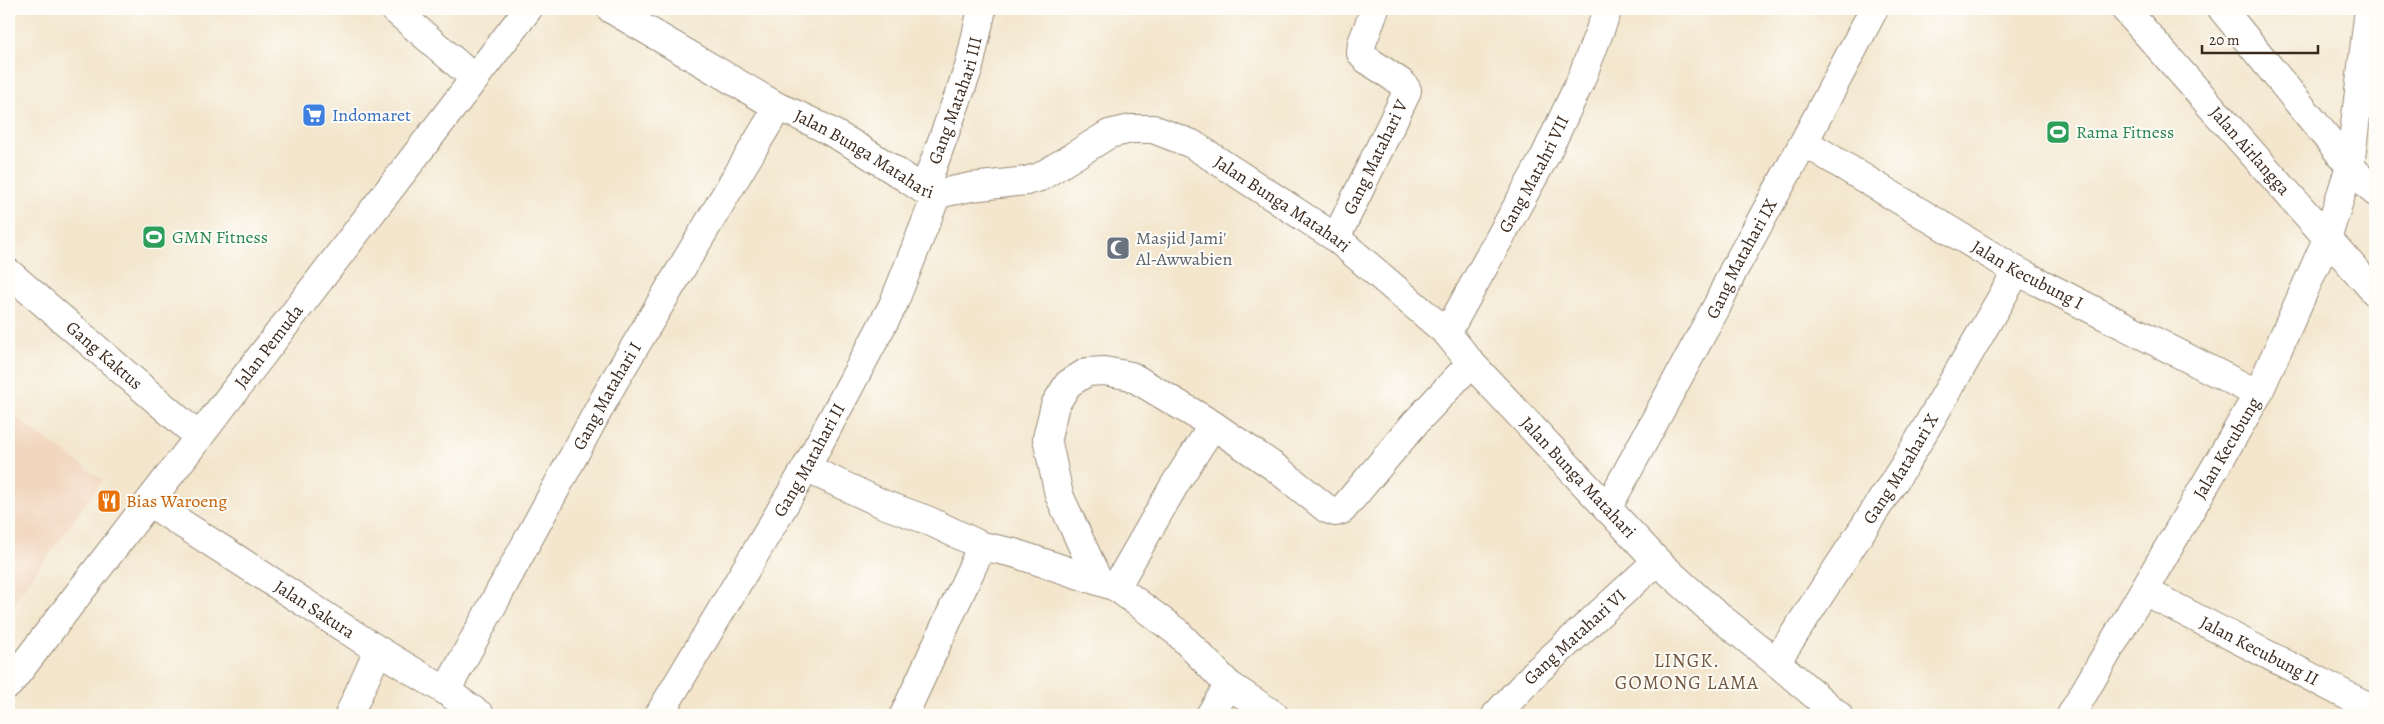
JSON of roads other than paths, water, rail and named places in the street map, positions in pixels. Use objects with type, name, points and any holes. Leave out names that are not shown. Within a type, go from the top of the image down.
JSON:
[{"type":"street","points":[[394,9],[475,79]]},
{"type":"street","name":"Jalan Pemuda","points":[[9,684],[528,9]]},
{"type":"street","name":"Jalan Bunga Matahari","points":[[611,9],[778,107],[805,118],[827,130],[931,192],[1010,184],[1040,177],[1109,134],[1131,129],[1153,129],[1192,144],[1336,238],[1447,332],[1471,362],[1657,561],[1712,611],[1838,715]]},
{"type":"street","name":"Gang Matahari III","points":[[931,192],[969,67],[982,9]]},
{"type":"street","name":"Gang Matahari V","points":[[1336,238],[1406,94],[1403,84],[1366,59],[1361,53],[1375,9]]},
{"type":"street","name":"Gang Matahri VII","points":[[1447,332],[1545,156],[1580,82],[1608,9]]},
{"type":"street","name":"Gang Matahari IX","points":[[1607,509],[1874,9]]},
{"type":"street","name":"Jalan Airlangga","points":[[2125,9],[2375,292]]},
{"type":"street","points":[[2222,9],[2350,166],[2375,192]]},
{"type":"street","name":"Jalan Kecubung","points":[[2071,715],[2258,394],[2327,239],[2350,166],[2369,9]]},
{"type":"street","name":"Gang Matahari I","points":[[446,691],[613,383],[778,107]]},
{"type":"street","name":"Jalan Kecubung I","points":[[1804,142],[2017,271],[2258,394]]},
{"type":"street","name":"Gang Matahari II","points":[[659,715],[806,468],[893,305],[931,192]]},
{"type":"street","name":"Gang Matahari X","points":[[1776,662],[1904,466],[2017,271]]},
{"type":"street","name":"Gang Kaktus","points":[[9,274],[200,437]]},
{"type":"street","points":[[1107,583],[1059,495],[1047,438],[1055,405],[1068,384],[1087,372],[1104,371],[1132,376],[1212,425],[1276,468],[1327,509],[1335,512],[1342,510],[1415,423],[1471,362]]},
{"type":"street","points":[[1107,583],[1175,484],[1212,425]]},
{"type":"street","points":[[806,468],[883,504],[927,520],[982,546],[1014,553],[1107,583],[1177,632],[1230,685],[1274,715]]},
{"type":"street","name":"Jalan Sakura","points":[[150,503],[378,650],[446,691],[480,715]]},
{"type":"street","points":[[904,715],[982,546]]},
{"type":"street","name":"Gang Matahari VI","points":[[1496,715],[1536,672],[1657,561]]},
{"type":"street","name":"Jalan Kecubung II","points":[[2144,591],[2375,710]]},
{"type":"street","points":[[349,715],[378,650]]},
{"type":"street","points":[[1210,715],[1230,685]]},
{"type":"place","name":"Indomaret","points":[[314,115]]},
{"type":"place","name":"Rama Fitness","points":[[2058,132]]},
{"type":"place","name":"GMN Fitness","points":[[154,237]]},
{"type":"place","name":"Masjid Jami' Al-Awwabien","points":[[1118,248]]},
{"type":"place","name":"Bias Waroeng","points":[[109,501]]},
{"type":"district","name":"LINGK. GOMONG LAMA","points":[[1687,672]]}]
